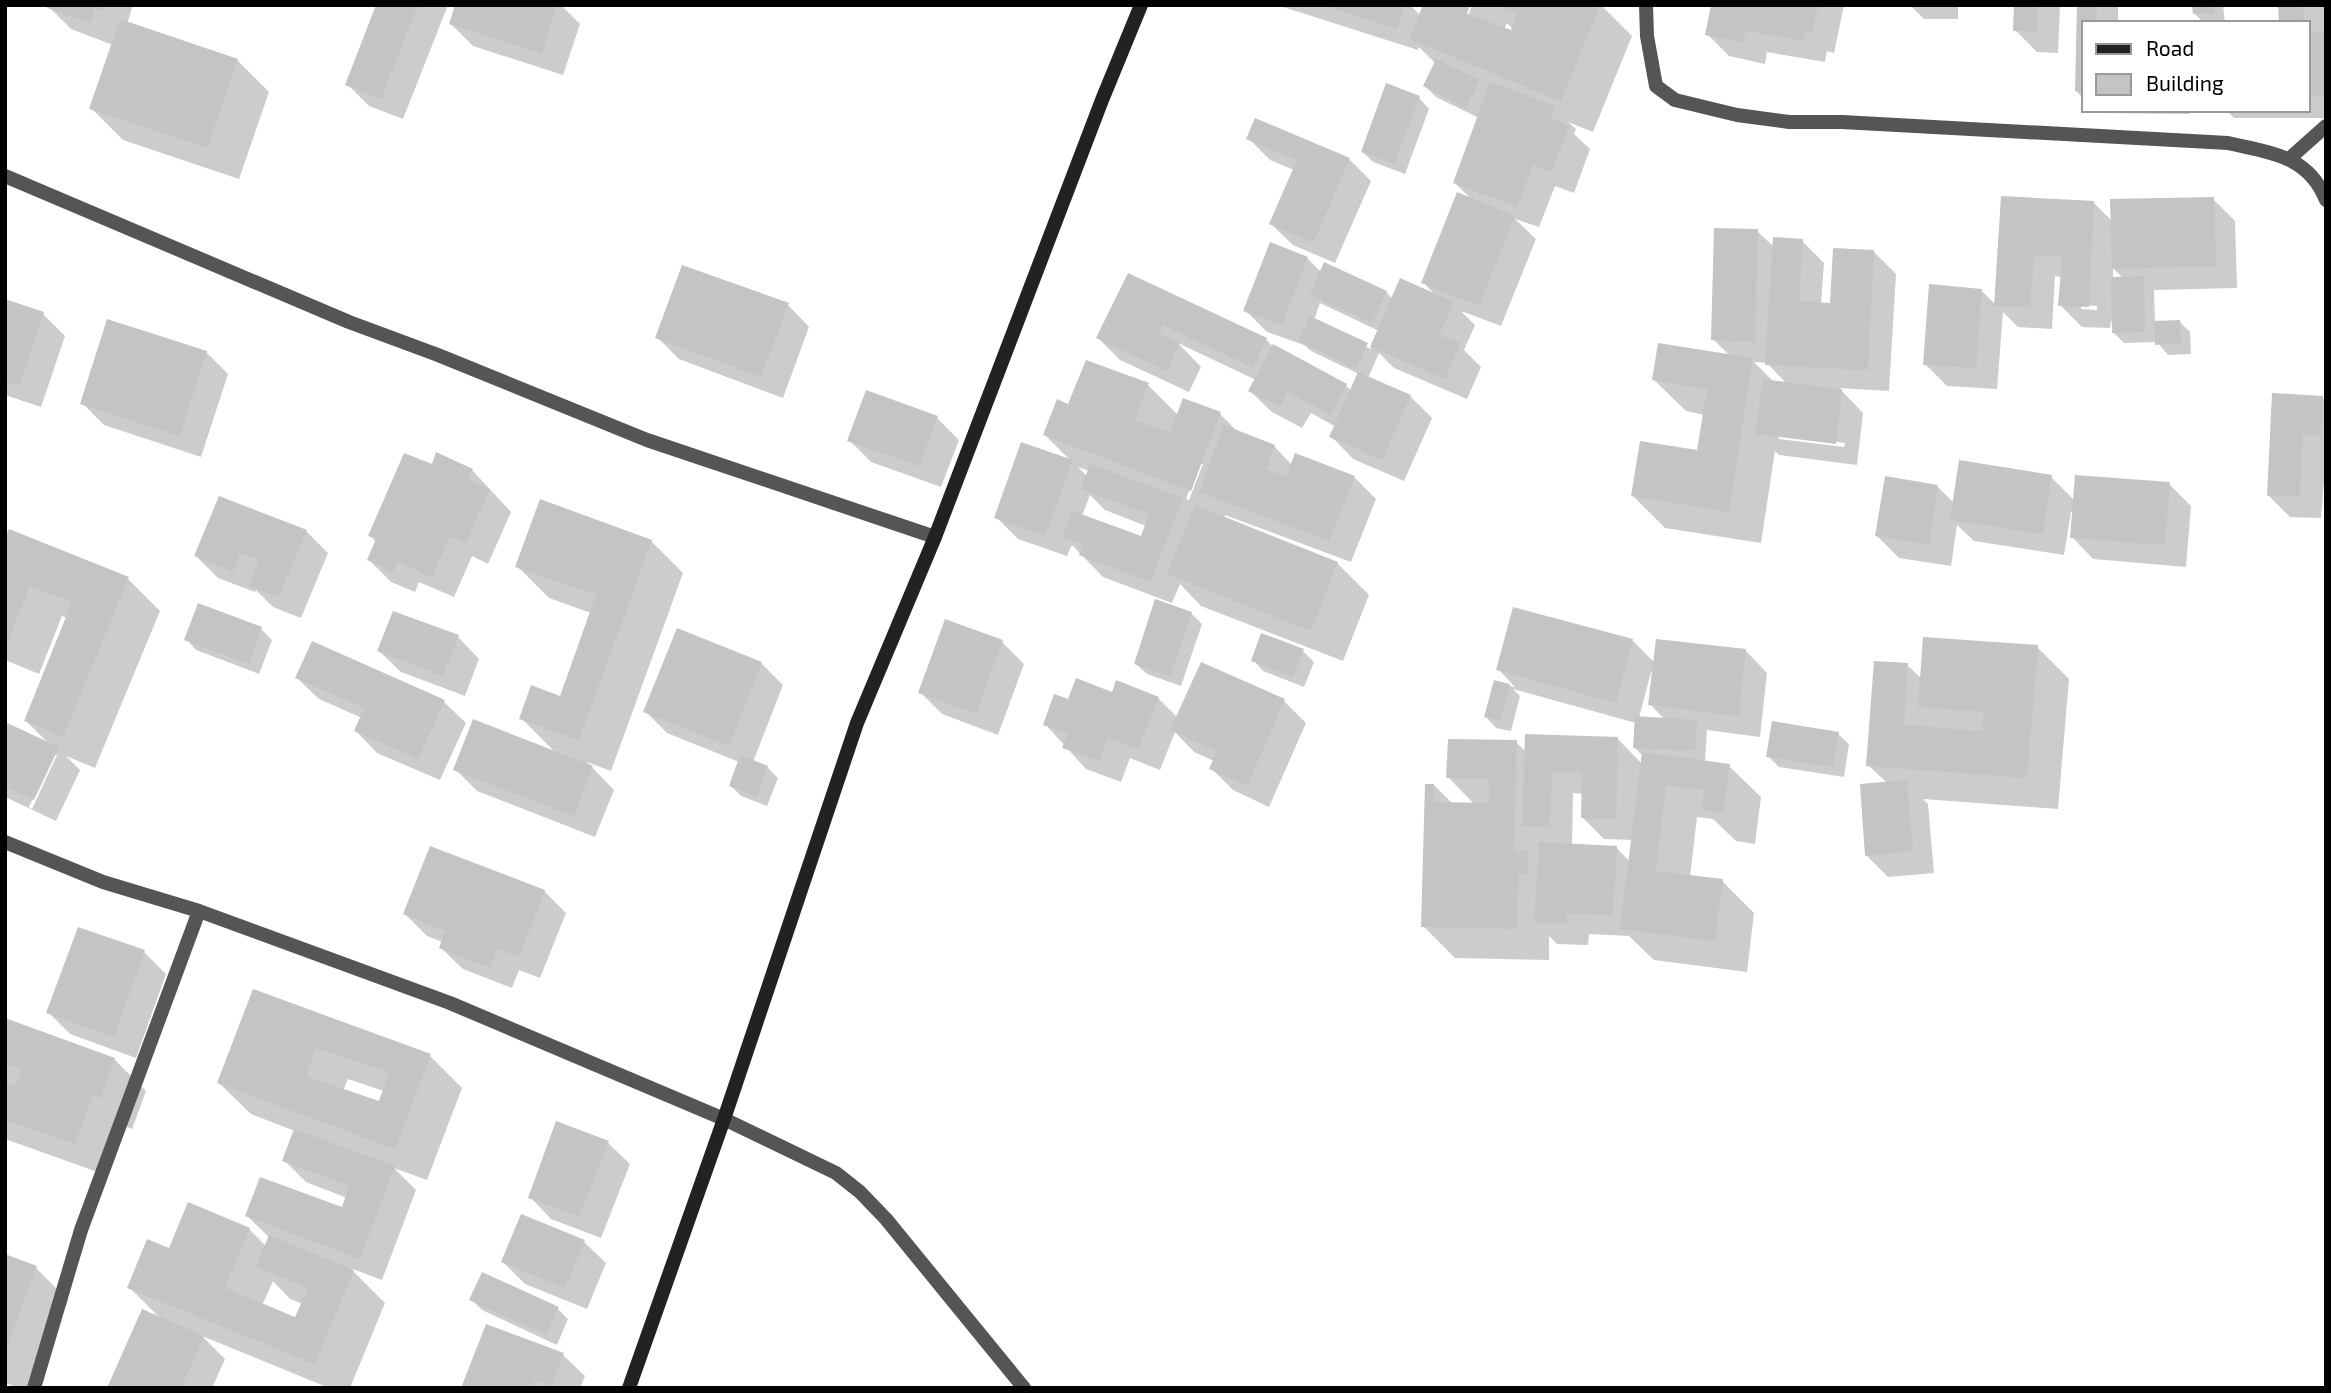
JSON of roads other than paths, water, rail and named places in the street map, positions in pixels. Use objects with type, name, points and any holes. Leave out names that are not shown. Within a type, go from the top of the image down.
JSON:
[{"type":"main road","points":[[629,1388],[724,1119],[857,723],[935,537],[1141,5]]},
{"type":"street","points":[[1646,5],[1647,36],[1656,86],[1675,100],[1737,115],[1789,122],[2228,143],[2291,159],[2319,184],[2326,200]]},
{"type":"street","points":[[2291,159],[2326,126]]},
{"type":"street","points":[[5,176],[349,322],[647,440],[935,537]]},
{"type":"street","points":[[5,842],[103,882],[199,911],[450,1003],[724,1119],[836,1173],[860,1192],[886,1219],[1024,1388]]},
{"type":"street","points":[[34,1388],[81,1230],[199,911]]}]
